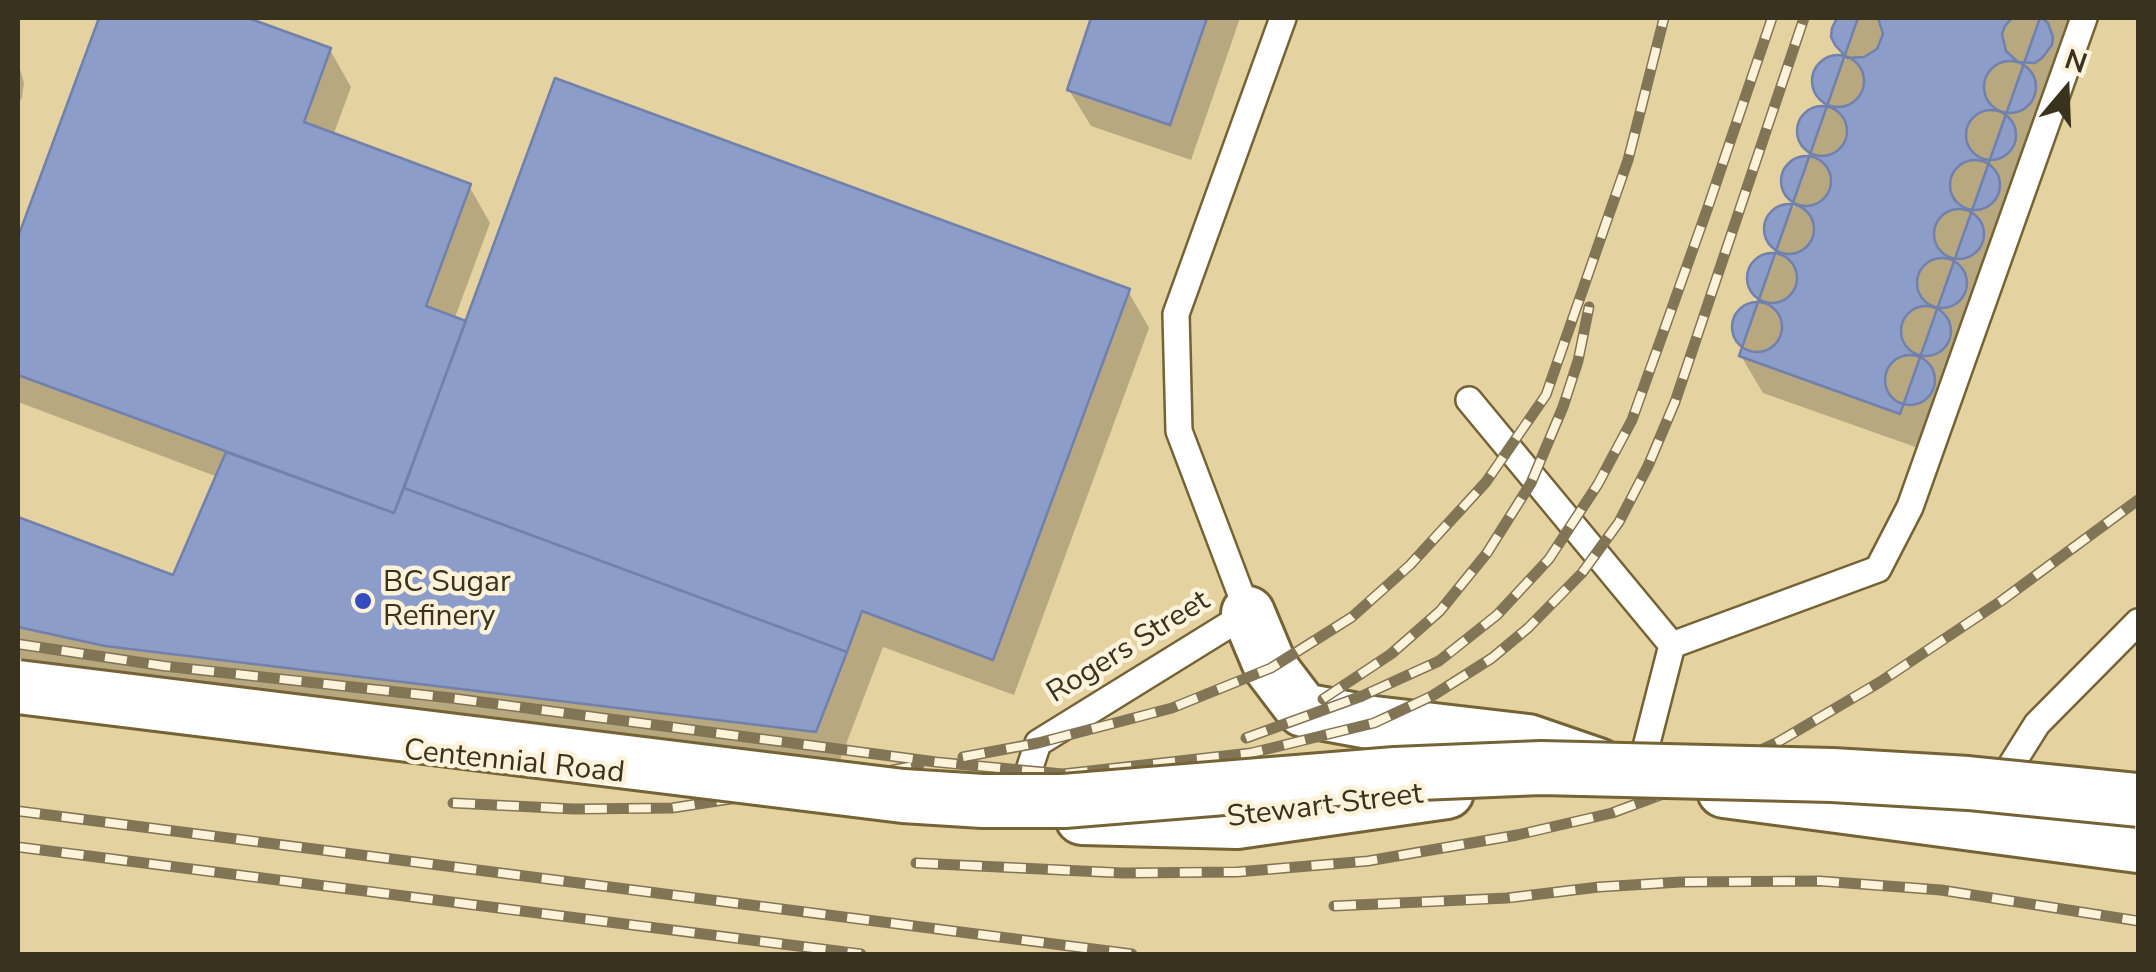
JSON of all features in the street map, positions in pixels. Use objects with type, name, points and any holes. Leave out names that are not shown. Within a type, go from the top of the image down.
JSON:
[{"type":"street","name":"Stewart Street","points":[[1248,613],[1270,668],[1303,710],[1374,723],[1528,741],[1637,779],[2138,846]]},
{"type":"street","points":[[18,687],[884,794],[983,801],[1064,801],[1395,774],[1541,768],[1832,774],[2138,800]]},
{"type":"street","name":"Centennial Road","points":[[18,699],[135,720],[497,764],[795,789],[1013,817]]},
{"type":"street","name":"Stewart Street","points":[[1013,817],[1238,822],[1439,793],[1637,779]]},
{"type":"lane","name":"Rogers Street","points":[[1013,817],[1038,742],[1248,613],[1179,431],[1176,314],[1283,18]]},
{"type":"lane","points":[[1672,646],[1878,569],[1910,506],[2084,18]]},
{"type":"lane","points":[[1469,400],[1672,646]]},
{"type":"lane","points":[[1974,824],[2037,724],[2138,622]]},
{"type":"lane","points":[[1637,779],[1672,646]]},
{"type":"building","points":[[99,18],[248,18],[331,48],[304,122],[471,184],[426,306],[466,321],[394,513],[18,375],[18,237]]},
{"type":"building","points":[[1091,18],[1207,18],[1170,125],[1067,90]]},
{"type":"building","points":[[1837,18],[1878,18],[1883,34],[1877,49],[1864,57],[1847,58],[1831,37]]},
{"type":"building","points":[[1858,18],[2040,18],[1900,414],[1739,356]]},
{"type":"building","points":[[2012,18],[2042,18],[2048,23],[2052,45],[2035,63],[2018,62],[2006,51],[2002,34]]},
{"type":"building","points":[[1838,55],[1856,63],[1864,81],[1856,99],[1838,107],[1820,99],[1812,81],[1820,63]]},
{"type":"building","points":[[2010,61],[2028,69],[2036,87],[2028,105],[2010,113],[1992,105],[1984,87],[1992,69]]},
{"type":"building","points":[[555,78],[1130,289],[993,660],[862,611],[847,652],[404,488]]},
{"type":"building","points":[[1822,106],[1840,113],[1847,131],[1840,149],[1822,156],[1804,149],[1797,131],[1804,113]]},
{"type":"building","points":[[1981,111],[2001,111],[2015,125],[2015,145],[2001,159],[1981,159],[1967,145],[1967,125]]},
{"type":"building","points":[[1806,156],[1824,163],[1831,181],[1824,199],[1806,206],[1788,199],[1781,181],[1788,163]]},
{"type":"building","points":[[1975,160],[1993,167],[2000,185],[1993,203],[1975,210],[1957,203],[1950,185],[1957,167]]},
{"type":"building","points":[[1789,204],[1807,211],[1814,229],[1807,247],[1789,254],[1771,247],[1764,229],[1771,211]]},
{"type":"building","points":[[1959,209],[1977,216],[1984,234],[1977,252],[1959,259],[1941,252],[1934,234],[1941,216]]},
{"type":"building","points":[[1772,253],[1790,260],[1797,278],[1790,296],[1772,303],[1754,296],[1747,278],[1754,260]]},
{"type":"building","points":[[1942,258],[1960,265],[1967,283],[1960,301],[1942,308],[1924,301],[1917,283],[1924,265]]},
{"type":"building","points":[[1757,302],[1775,309],[1782,327],[1775,345],[1757,352],[1739,345],[1732,327],[1739,309]]},
{"type":"building","points":[[1926,306],[1944,313],[1951,331],[1944,349],[1926,356],[1908,349],[1901,331],[1908,313]]},
{"type":"building","points":[[1910,355],[1928,362],[1935,380],[1928,398],[1910,405],[1892,398],[1885,380],[1892,362]]},
{"type":"building","name":"BC Sugar Refinery","points":[[226,452],[394,513],[404,488],[847,652],[816,732],[105,646],[18,627],[18,517],[173,575]]},
{"type":"railway","points":[[963,757],[1038,743],[1172,708],[1271,668],[1352,617],[1410,565],[1486,482],[1546,395],[1628,160],[1664,18]]},
{"type":"railway","points":[[1246,738],[1362,696],[1439,661],[1497,615],[1549,559],[1598,484],[1632,420],[1772,18]]},
{"type":"railway","points":[[18,644],[164,666],[451,698],[936,762],[1063,774],[1251,753],[1374,723],[1432,696],[1492,658],[1582,573],[1619,522],[1675,402],[1804,18]]},
{"type":"railway","points":[[1323,699],[1391,654],[1440,611],[1487,553],[1531,483],[1563,407],[1589,307]]},
{"type":"railway","points":[[916,863],[1123,873],[1237,872],[1368,861],[1517,835],[1612,813],[1684,786],[1778,742],[1880,682],[2001,601],[2138,500]]},
{"type":"railway","points":[[453,803],[574,809],[672,808],[919,765]]},
{"type":"railway","points":[[18,811],[1132,954]]},
{"type":"railway","points":[[18,847],[861,954]]},
{"type":"railway","points":[[1334,906],[1507,898],[1681,882],[1820,881],[1941,890],[2138,921]]},
{"type":"place","name":"BC Sugar Refinery","points":[[363,601]]}]
